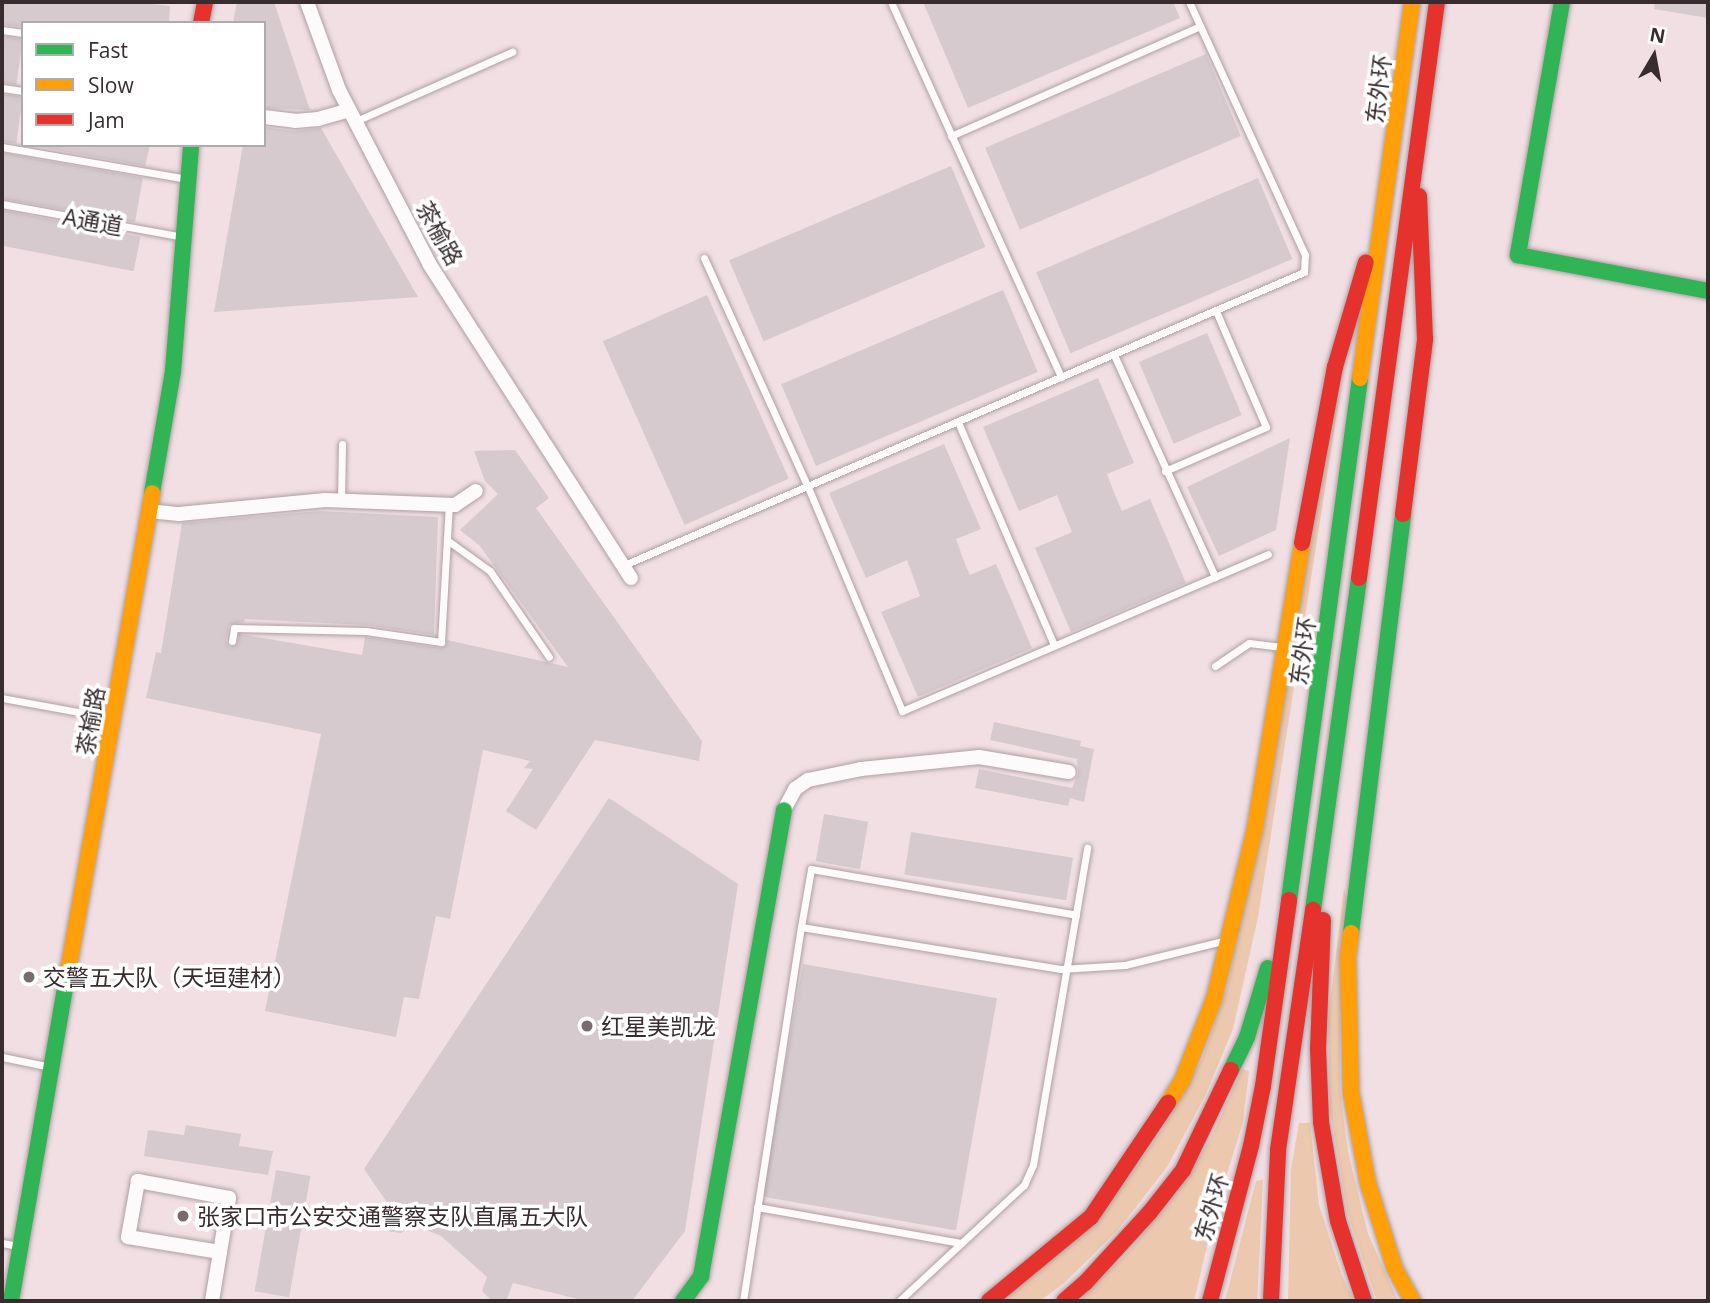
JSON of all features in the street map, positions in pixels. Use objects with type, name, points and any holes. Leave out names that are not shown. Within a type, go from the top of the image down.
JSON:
[{"type":"main road","points":[[201,21],[205,2]]},
{"type":"main road","name":"东外环","points":[[1210,1301],[1258,1116],[1412,2]]},
{"type":"main road","name":"东外环","points":[[1417,145],[1437,2]]},
{"type":"main road","points":[[1562,2],[1518,255],[1708,291]]},
{"type":"main road","points":[[989,1301],[1091,1217],[1182,1081],[1214,999],[1255,828],[1284,648],[1335,367],[1362,281],[1394,141]]},
{"type":"main road","points":[[1271,1301],[1278,1150],[1323,844],[1417,145]]},
{"type":"main road","points":[[1413,1301],[1395,1269],[1368,1183],[1351,1092],[1348,958],[1425,339],[1417,145]]},
{"type":"main road","name":"茶榆路","points":[[11,1301],[173,372],[191,147]]},
{"type":"main road","points":[[682,1301],[701,1276],[783,810]]},
{"type":"main road","points":[[1063,1301],[1085,1283],[1150,1212],[1183,1170],[1247,1037],[1264,983],[1298,839]]},
{"type":"main road","points":[[1323,844],[1322,983],[1318,1049],[1321,1122],[1338,1221],[1364,1301]]},
{"type":"street","name":"茶榆路","points":[[307,2],[352,116],[430,265],[627,572]]},
{"type":"street","points":[[266,117],[295,121],[352,116]]},
{"type":"street","points":[[149,511],[179,514],[341,501],[455,505],[476,491]]},
{"type":"street","points":[[783,810],[795,789],[808,780],[861,769],[979,757],[1069,772]]},
{"type":"street","points":[[212,1301],[229,1198],[138,1181],[128,1237],[220,1252]]},
{"type":"lane","points":[[891,2],[1061,377]]},
{"type":"lane","points":[[627,572],[808,487],[1304,272],[1305,255],[1189,2]]},
{"type":"lane","points":[[951,136],[1200,26]]},
{"type":"lane","points":[[2,30],[21,33]]},
{"type":"lane","points":[[352,116],[512,52]]},
{"type":"lane","points":[[2,88],[21,92]]},
{"type":"lane","points":[[2,147],[188,180]]},
{"type":"lane","name":"A通道","points":[[2,205],[183,237]]},
{"type":"lane","points":[[704,258],[808,487],[902,711],[1268,554]]},
{"type":"lane","points":[[1165,471],[1266,427],[1216,310]]},
{"type":"lane","points":[[1114,355],[1215,577]]},
{"type":"lane","points":[[958,422],[1054,645]]},
{"type":"lane","points":[[341,501],[342,444]]},
{"type":"lane","points":[[232,641],[234,628],[247,628],[366,631],[440,642],[449,505]]},
{"type":"lane","points":[[447,540],[490,571],[549,657]]},
{"type":"lane","points":[[1215,666],[1249,643],[1284,648]]},
{"type":"lane","points":[[2,698],[114,719]]},
{"type":"lane","points":[[899,1301],[1024,1185],[1033,1165],[1087,848]]},
{"type":"lane","points":[[743,1301],[811,869],[1076,915]]},
{"type":"lane","points":[[801,927],[1035,967],[1067,969],[1125,965],[1230,939]]},
{"type":"lane","points":[[2,1057],[52,1067]]},
{"type":"lane","points":[[757,1207],[961,1243]]},
{"type":"lane","points":[[2,1243],[20,1246]]},
{"type":"shaded area","points":[[1340,393],[1258,917],[1233,1029],[1205,1096],[1167,1167],[1117,1231],[1064,1283],[1040,1301],[1002,1301],[1123,1185],[1161,1131],[1202,1059],[1228,985],[1332,415]]},
{"type":"shaded area","points":[[1344,889],[1348,904],[1340,1016],[1340,1090],[1348,1152],[1368,1234],[1398,1301],[1378,1301],[1375,1295],[1348,1215],[1330,1110],[1328,1020]]},
{"type":"shaded area","points":[[1242,1069],[1249,1071],[1243,1122],[1214,1216],[1194,1301],[1078,1301],[1130,1250],[1177,1193],[1211,1138]]},
{"type":"shaded area","points":[[1299,1123],[1310,1123],[1319,1205],[1341,1273],[1354,1301],[1288,1301],[1291,1170]]},
{"type":"shaded area","points":[[1263,1180],[1257,1301],[1225,1301],[1256,1181]]},
{"type":"building","points":[[2,2],[132,2],[170,6],[169,21],[21,21],[21,27],[2,24]]},
{"type":"building","points":[[237,2],[274,2],[310,110],[266,108],[266,21],[233,21]]},
{"type":"building","points":[[923,2],[1173,2],[1180,18],[968,108]]},
{"type":"building","points":[[1655,2],[1708,2],[1708,18],[1654,9]]},
{"type":"building","points":[[2,36],[21,39],[16,84],[2,82]]},
{"type":"building","points":[[1206,54],[1241,136],[1020,230],[985,148]]},
{"type":"building","points":[[2,94],[21,97],[16,143],[2,141]]},
{"type":"building","points":[[266,127],[294,131],[321,128],[418,297],[214,312],[243,147],[266,147]]},
{"type":"building","points":[[39,147],[150,147],[145,166]]},
{"type":"building","points":[[2,153],[143,178],[135,222],[2,199]]},
{"type":"building","points":[[951,166],[985,247],[764,341],[729,260]]},
{"type":"building","points":[[1258,178],[1292,259],[1071,353],[1036,272]]},
{"type":"building","points":[[2,210],[140,237],[134,271],[2,246]]},
{"type":"building","points":[[1003,290],[1038,372],[816,466],[781,384]]},
{"type":"building","points":[[707,295],[789,479],[685,525],[603,341]]},
{"type":"building","points":[[1207,333],[1242,415],[1174,444],[1139,362]]},
{"type":"building","points":[[1098,378],[1134,463],[1107,474],[1115,495],[1122,511],[1150,499],[1186,583],[1071,632],[1035,548],[1072,532],[1057,495],[1019,511],[983,427]]},
{"type":"building","points":[[1290,438],[1276,530],[1219,556],[1187,487]]},
{"type":"building","points":[[944,444],[981,529],[956,539],[965,564],[970,575],[996,564],[1032,648],[918,697],[881,612],[920,596],[907,560],[866,578],[829,493]]},
{"type":"building","points":[[515,450],[549,498],[536,508],[702,741],[699,761],[595,740],[536,830],[506,811],[533,769],[524,768],[530,761],[483,750],[450,919],[436,916],[419,999],[404,997],[396,1037],[265,1011],[321,734],[146,698],[156,652],[161,653],[182,523],[319,511],[438,517],[434,635],[366,625],[245,619],[244,622],[229,625],[226,641],[230,647],[237,644],[239,634],[362,655],[365,637],[440,648],[446,646],[447,640],[568,667],[479,545],[460,530],[498,494],[485,481],[474,451]]},
{"type":"building","points":[[994,722],[1081,741],[1080,746],[1094,749],[1084,802],[1070,798],[1068,806],[975,788],[979,769],[1072,788],[1078,774],[1077,759],[990,740]]},
{"type":"building","name":"红星美凯龙","points":[[609,798],[738,884],[685,1231],[632,1301],[586,1301],[513,1283],[507,1299],[492,1301],[482,1291],[487,1277],[441,1236],[412,1224],[401,1233],[387,1231],[381,1218],[386,1201],[364,1169]]},
{"type":"building","points":[[824,814],[868,822],[860,869],[816,861]]},
{"type":"building","points":[[911,832],[1073,858],[1066,900],[904,874]]},
{"type":"building","points":[[803,964],[997,998],[956,1231],[762,1196]]},
{"type":"building","points":[[186,1125],[241,1134],[239,1146],[273,1151],[268,1175],[144,1156],[148,1130],[184,1135]]},
{"type":"building","points":[[276,1170],[310,1176],[289,1297],[255,1291]]},
{"type":"traffic: fast","points":[[1562,2],[1518,255],[1708,291]]},
{"type":"traffic: fast","points":[[152,493],[173,371],[191,147]]},
{"type":"traffic: fast","points":[[1289,900],[1360,378]]},
{"type":"traffic: fast","points":[[1351,933],[1403,514]]},
{"type":"traffic: fast","points":[[1313,910],[1359,578]]},
{"type":"traffic: fast","points":[[683,1301],[701,1276],[784,810]]},
{"type":"traffic: fast","points":[[11,1301],[69,966]]},
{"type":"traffic: fast","points":[[1231,1070],[1247,1037],[1268,968]]},
{"type":"traffic: slow","points":[[1360,378],[1412,2]]},
{"type":"traffic: slow","points":[[69,966],[152,493]]},
{"type":"traffic: slow","points":[[1168,1103],[1182,1081],[1214,999],[1255,828],[1302,543]]},
{"type":"traffic: slow","points":[[1351,933],[1348,958],[1351,1092],[1368,1183],[1395,1269],[1413,1301]]},
{"type":"traffic: jam","points":[[201,21],[205,2]]},
{"type":"traffic: jam","points":[[1359,578],[1437,2]]},
{"type":"traffic: jam","points":[[1403,514],[1425,339],[1419,196]]},
{"type":"traffic: jam","points":[[1302,543],[1335,367],[1366,262]]},
{"type":"traffic: jam","points":[[1210,1301],[1251,1146],[1263,1086],[1289,900]]},
{"type":"traffic: jam","points":[[1271,1301],[1278,1150],[1313,910]]},
{"type":"traffic: jam","points":[[1323,920],[1318,1049],[1321,1122],[1338,1221],[1364,1301]]},
{"type":"traffic: jam","points":[[1064,1301],[1085,1283],[1150,1212],[1183,1170],[1231,1070]]},
{"type":"traffic: jam","points":[[989,1301],[1091,1217],[1168,1103]]},
{"type":"place","name":"交警五大队（天垣建材）","points":[[29,977]]},
{"type":"place","name":"红星美凯龙","points":[[587,1026]]},
{"type":"place","name":"张家口市公安交通警察支队直属五大队","points":[[183,1216]]}]
